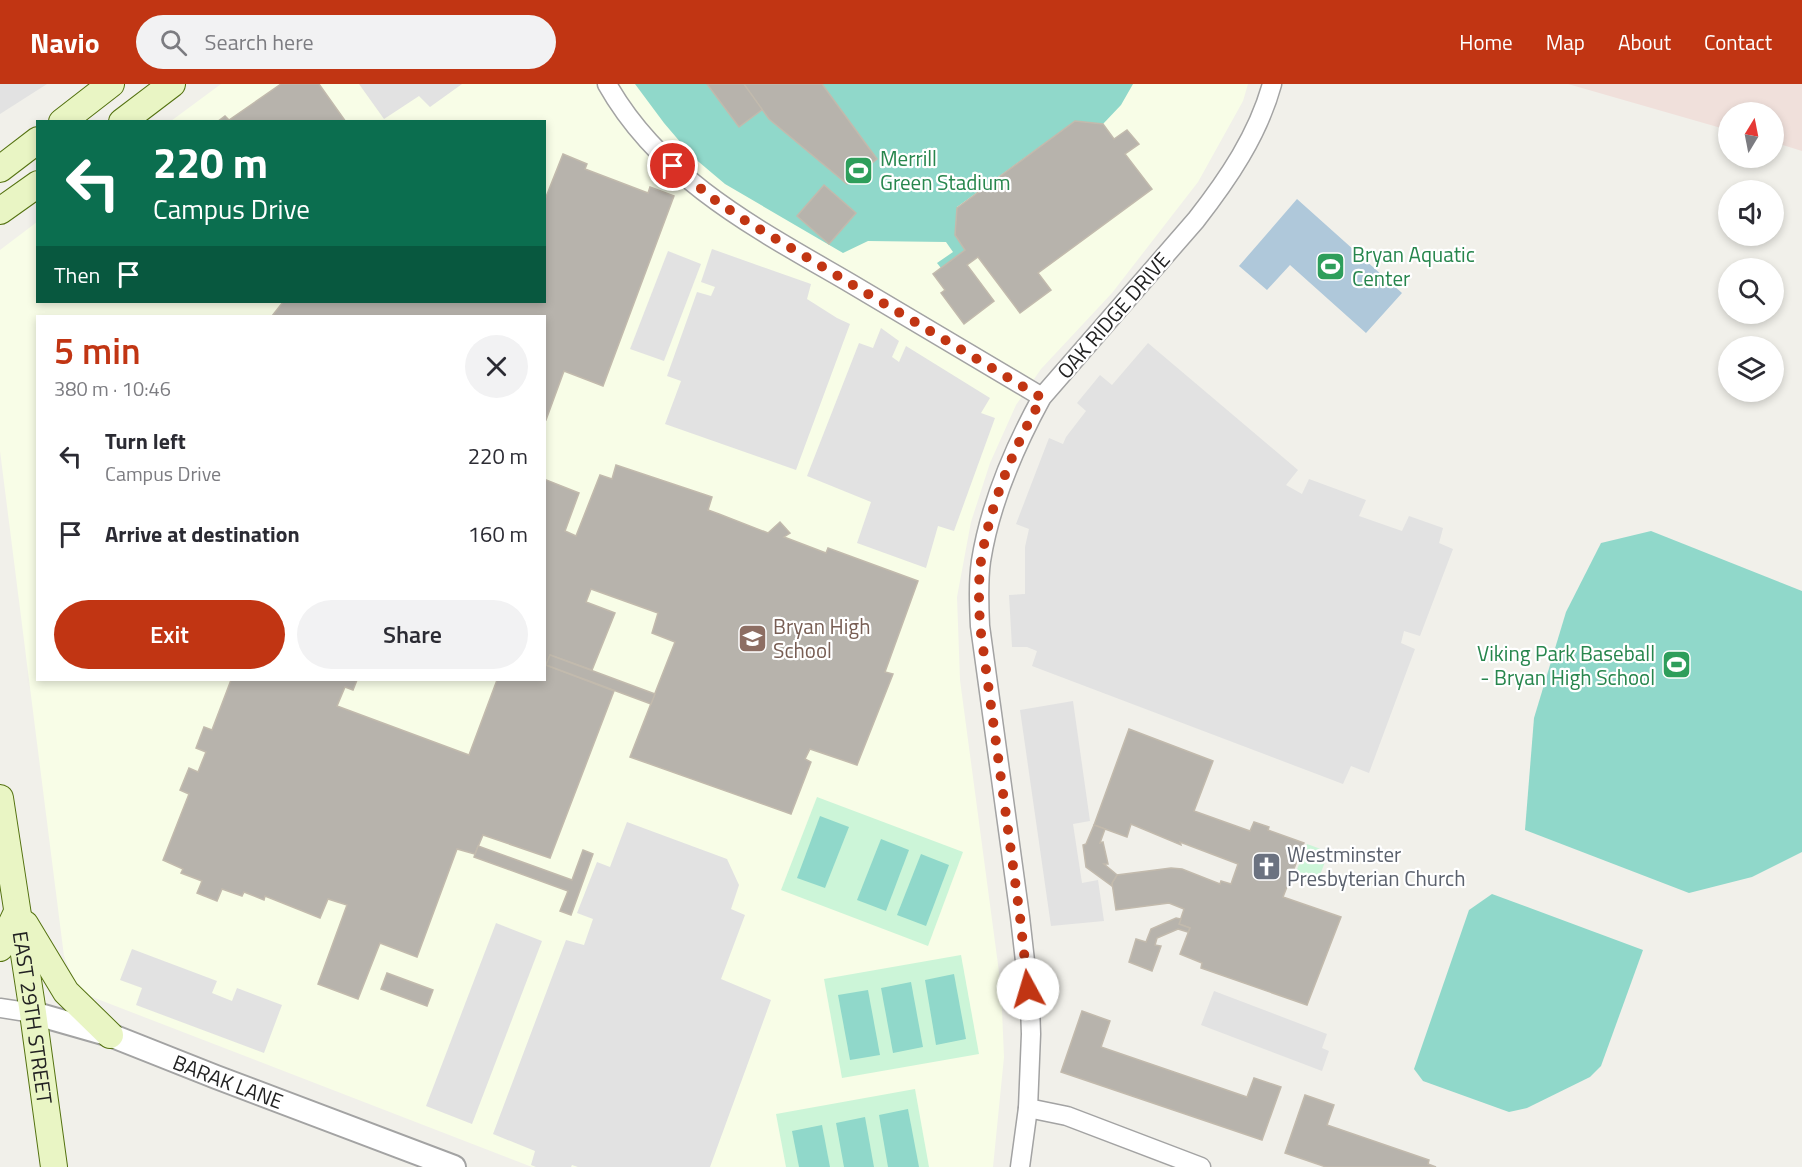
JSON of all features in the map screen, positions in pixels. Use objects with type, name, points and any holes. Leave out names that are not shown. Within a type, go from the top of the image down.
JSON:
[{"type":"main road","points":[[65,120],[111,84]]},
{"type":"main road","points":[[125,120],[172,84]]},
{"type":"main road","points":[[5,162],[36,141]]},
{"type":"main road","points":[[0,211],[36,185]]},
{"type":"main road","name":"EAST 29TH STREET","points":[[0,798],[54,1167]]},
{"type":"main road","points":[[0,948],[18,912]]},
{"type":"main road","points":[[18,912],[66,992],[110,1035]]},
{"type":"street","points":[[607,84],[624,111],[661,155],[685,178],[715,200],[761,230],[1042,398]]},
{"type":"street","name":"OAK RIDGE DRIVE","points":[[1020,1167],[1028,1108],[1030,1005],[980,626],[980,579],[984,549],[1007,471],[1028,423],[1042,398],[1196,220],[1219,190],[1261,117],[1272,84]]},
{"type":"street","name":"BARAK LANE","points":[[0,1008],[33,1013],[110,1035],[454,1167]]},
{"type":"street","points":[[1028,1108],[1067,1116],[1201,1167]]},
{"type":"shaded area","points":[[0,84],[47,84],[0,114]]},
{"type":"shaded area","name":"Bryan High School","points":[[221,84],[1248,84],[1243,101],[1198,182],[1112,293],[1041,369],[1016,405],[990,463],[971,522],[957,597],[960,680],[1001,987],[1004,1057],[993,1167],[532,1167],[87,995],[73,978],[64,956],[0,451],[0,250],[36,223],[36,303],[546,303],[546,120],[172,120]]},
{"type":"shaded area","points":[[359,84],[462,84],[430,107],[419,96],[384,119]]},
{"type":"shaded area","name":"Merrill Green Stadium","points":[[635,84],[1133,84],[1121,105],[1103,124],[1075,121],[957,207],[955,235],[965,250],[941,268],[937,263],[953,252],[946,242],[868,241],[843,253],[725,184],[693,157]]},
{"type":"shaded area","points":[[1568,84],[1802,84],[1802,151],[1784,145],[1784,102],[1718,102],[1718,127]]},
{"type":"shaded area","name":"Bryan Aquatic Center","points":[[1297,199],[1402,293],[1366,333],[1290,265],[1267,290],[1239,266]]},
{"type":"shaded area","points":[[712,249],[811,284],[807,299],[850,324],[796,470],[665,424],[681,381],[667,376],[697,292],[711,296],[715,287],[701,282]]},
{"type":"shaded area","points":[[668,251],[701,264],[664,361],[630,349]]},
{"type":"shaded area","points":[[881,328],[899,341],[892,357],[899,362],[906,346],[990,398],[981,413],[995,418],[954,531],[938,526],[926,568],[857,543],[871,502],[807,476],[859,343],[873,348]]},
{"type":"shaded area","points":[[1148,343],[1298,470],[1286,485],[1302,494],[1309,479],[1366,500],[1359,516],[1402,531],[1409,516],[1443,528],[1439,543],[1453,549],[1420,636],[1404,631],[1401,643],[1415,649],[1369,773],[1351,766],[1343,784],[1032,666],[1037,651],[1027,647],[1012,647],[1009,595],[1025,594],[1025,547],[1029,529],[1016,524],[1049,438],[1063,444],[1086,411],[1077,403],[1100,375],[1112,385]]},
{"type":"shaded area","name":"Viking Park Baseball - Bryan High School","points":[[1651,531],[1802,591],[1802,852],[1752,877],[1689,893],[1525,830],[1534,718],[1566,612],[1601,543]]},
{"type":"shaded area","points":[[1073,701],[1090,821],[1073,824],[1082,883],[1098,880],[1104,921],[1051,926],[1020,710]]},
{"type":"shaded area","points":[[820,816],[849,827],[825,888],[797,878]]},
{"type":"shaded area","points":[[627,822],[727,859],[739,885],[731,909],[745,915],[721,979],[771,1000],[710,1167],[578,1167],[572,1165],[571,1167],[536,1167],[531,1165],[535,1151],[493,1134],[566,940],[584,945],[593,919],[577,913],[597,862],[610,867]]},
{"type":"shaded area","points":[[881,839],[909,850],[886,911],[857,900]]},
{"type":"shaded area","points":[[921,854],[949,865],[926,926],[897,915]]},
{"type":"shaded area","points":[[1492,894],[1643,950],[1601,1066],[1590,1077],[1527,1108],[1509,1112],[1423,1081],[1414,1069],[1469,910]]},
{"type":"shaded area","points":[[496,923],[542,941],[472,1124],[426,1106]]},
{"type":"shaded area","points":[[132,949],[217,981],[212,993],[232,1001],[237,988],[282,1005],[264,1053],[136,1005],[142,988],[120,980]]},
{"type":"shaded area","points":[[954,974],[966,1039],[936,1045],[925,980]]},
{"type":"shaded area","points":[[911,982],[923,1047],[893,1053],[881,988]]},
{"type":"shaded area","points":[[868,990],[880,1055],[850,1060],[838,995]]},
{"type":"shaded area","points":[[1214,991],[1327,1034],[1322,1048],[1329,1051],[1322,1071],[1201,1025]]},
{"type":"shaded area","points":[[908,1109],[919,1167],[888,1167],[879,1115]]},
{"type":"shaded area","points":[[865,1117],[874,1167],[844,1167],[836,1123]]},
{"type":"shaded area","points":[[822,1125],[830,1167],[799,1167],[792,1131]]},
{"type":"green space","points":[[817,797],[963,852],[928,946],[781,890]]},
{"type":"green space","points":[[1307,844],[1329,852],[1316,885],[1294,877]]},
{"type":"green space","points":[[961,955],[979,1054],[842,1078],[824,979]]},
{"type":"green space","points":[[915,1089],[929,1167],[786,1167],[776,1114]]},
{"type":"building","points":[[281,84],[319,84],[345,120],[229,120]]},
{"type":"building","points":[[707,84],[744,84],[763,109],[739,127]]},
{"type":"building","points":[[744,84],[822,84],[877,159],[847,184],[769,119]]},
{"type":"building","points":[[1075,121],[1103,124],[1114,139],[1127,130],[1139,144],[1125,154],[1152,189],[1038,273],[1051,290],[1020,313],[978,257],[967,265],[994,301],[964,324],[941,293],[945,290],[933,274],[965,250],[955,235],[957,208]]},
{"type":"building","points":[[563,154],[587,164],[585,169],[648,193],[650,187],[674,196],[603,386],[564,371],[546,420],[546,315],[273,315],[282,303],[546,303],[546,197]]},
{"type":"building","points":[[824,185],[856,213],[829,244],[797,216]]},
{"type":"building","points":[[616,465],[712,497],[708,510],[768,533],[780,522],[790,533],[784,537],[826,553],[828,548],[918,581],[885,672],[893,674],[857,765],[810,749],[805,759],[811,762],[791,814],[630,757],[675,642],[652,633],[658,613],[591,589],[586,602],[615,613],[592,670],[550,655],[546,665],[546,480],[579,493],[565,531],[576,536],[600,475],[612,479]]},
{"type":"building","points":[[550,655],[655,694],[651,704],[546,665]]},
{"type":"building","points":[[546,665],[614,691],[550,858],[483,835],[475,854],[457,849],[417,957],[380,943],[358,999],[318,984],[347,905],[328,899],[320,918],[265,896],[264,900],[244,892],[242,896],[222,889],[217,901],[197,893],[202,881],[181,873],[183,869],[163,860],[189,794],[180,790],[189,768],[198,772],[206,752],[196,748],[204,727],[212,730],[231,681],[357,681],[353,690],[345,687],[337,706],[469,755],[497,681],[546,681]]},
{"type":"building","name":"Westminster Presbyterian Church","points":[[1129,729],[1213,761],[1194,811],[1250,831],[1254,822],[1269,827],[1268,830],[1304,843],[1283,897],[1341,917],[1307,1005],[1201,968],[1202,963],[1180,954],[1190,928],[1179,924],[1184,909],[1169,903],[1116,910],[1112,883],[1117,875],[1171,868],[1182,869],[1220,884],[1221,881],[1231,884],[1238,864],[1180,842],[1181,845],[1131,824],[1127,837],[1094,825]]},
{"type":"building","points":[[1094,825],[1105,829],[1100,843],[1103,842],[1108,864],[1104,864],[1117,875],[1112,886],[1086,867],[1083,845],[1086,844]]},
{"type":"building","points":[[478,846],[572,880],[583,850],[593,854],[571,915],[560,911],[568,891],[474,857]]},
{"type":"building","points":[[1176,918],[1181,919],[1179,924],[1190,928],[1188,932],[1178,929],[1157,938],[1155,945],[1161,946],[1152,971],[1129,962],[1136,939],[1146,942],[1151,929]]},
{"type":"building","points":[[387,973],[433,990],[427,1006],[381,989]]},
{"type":"building","points":[[1082,1011],[1110,1021],[1101,1047],[1247,1097],[1254,1078],[1281,1087],[1262,1140],[1061,1072]]},
{"type":"building","points":[[1305,1095],[1334,1105],[1327,1125],[1429,1160],[1428,1164],[1436,1167],[1326,1167],[1285,1153]]},
{"type":"place","name":"Merrill Green Stadium","points":[[859,170]]},
{"type":"place","name":"Bryan Aquatic Center","points":[[1331,266]]},
{"type":"place","name":"Bryan High School","points":[[752,638]]},
{"type":"place","name":"Viking Park Baseball - Bryan High School","points":[[1676,665]]},
{"type":"place","name":"Westminster Presbyterian Church","points":[[1266,866]]},
{"type":"route","points":[[673,166],[685,178],[746,221],[1042,398],[1017,447],[996,503],[981,562],[980,579],[980,626],[1028,989]]}]
